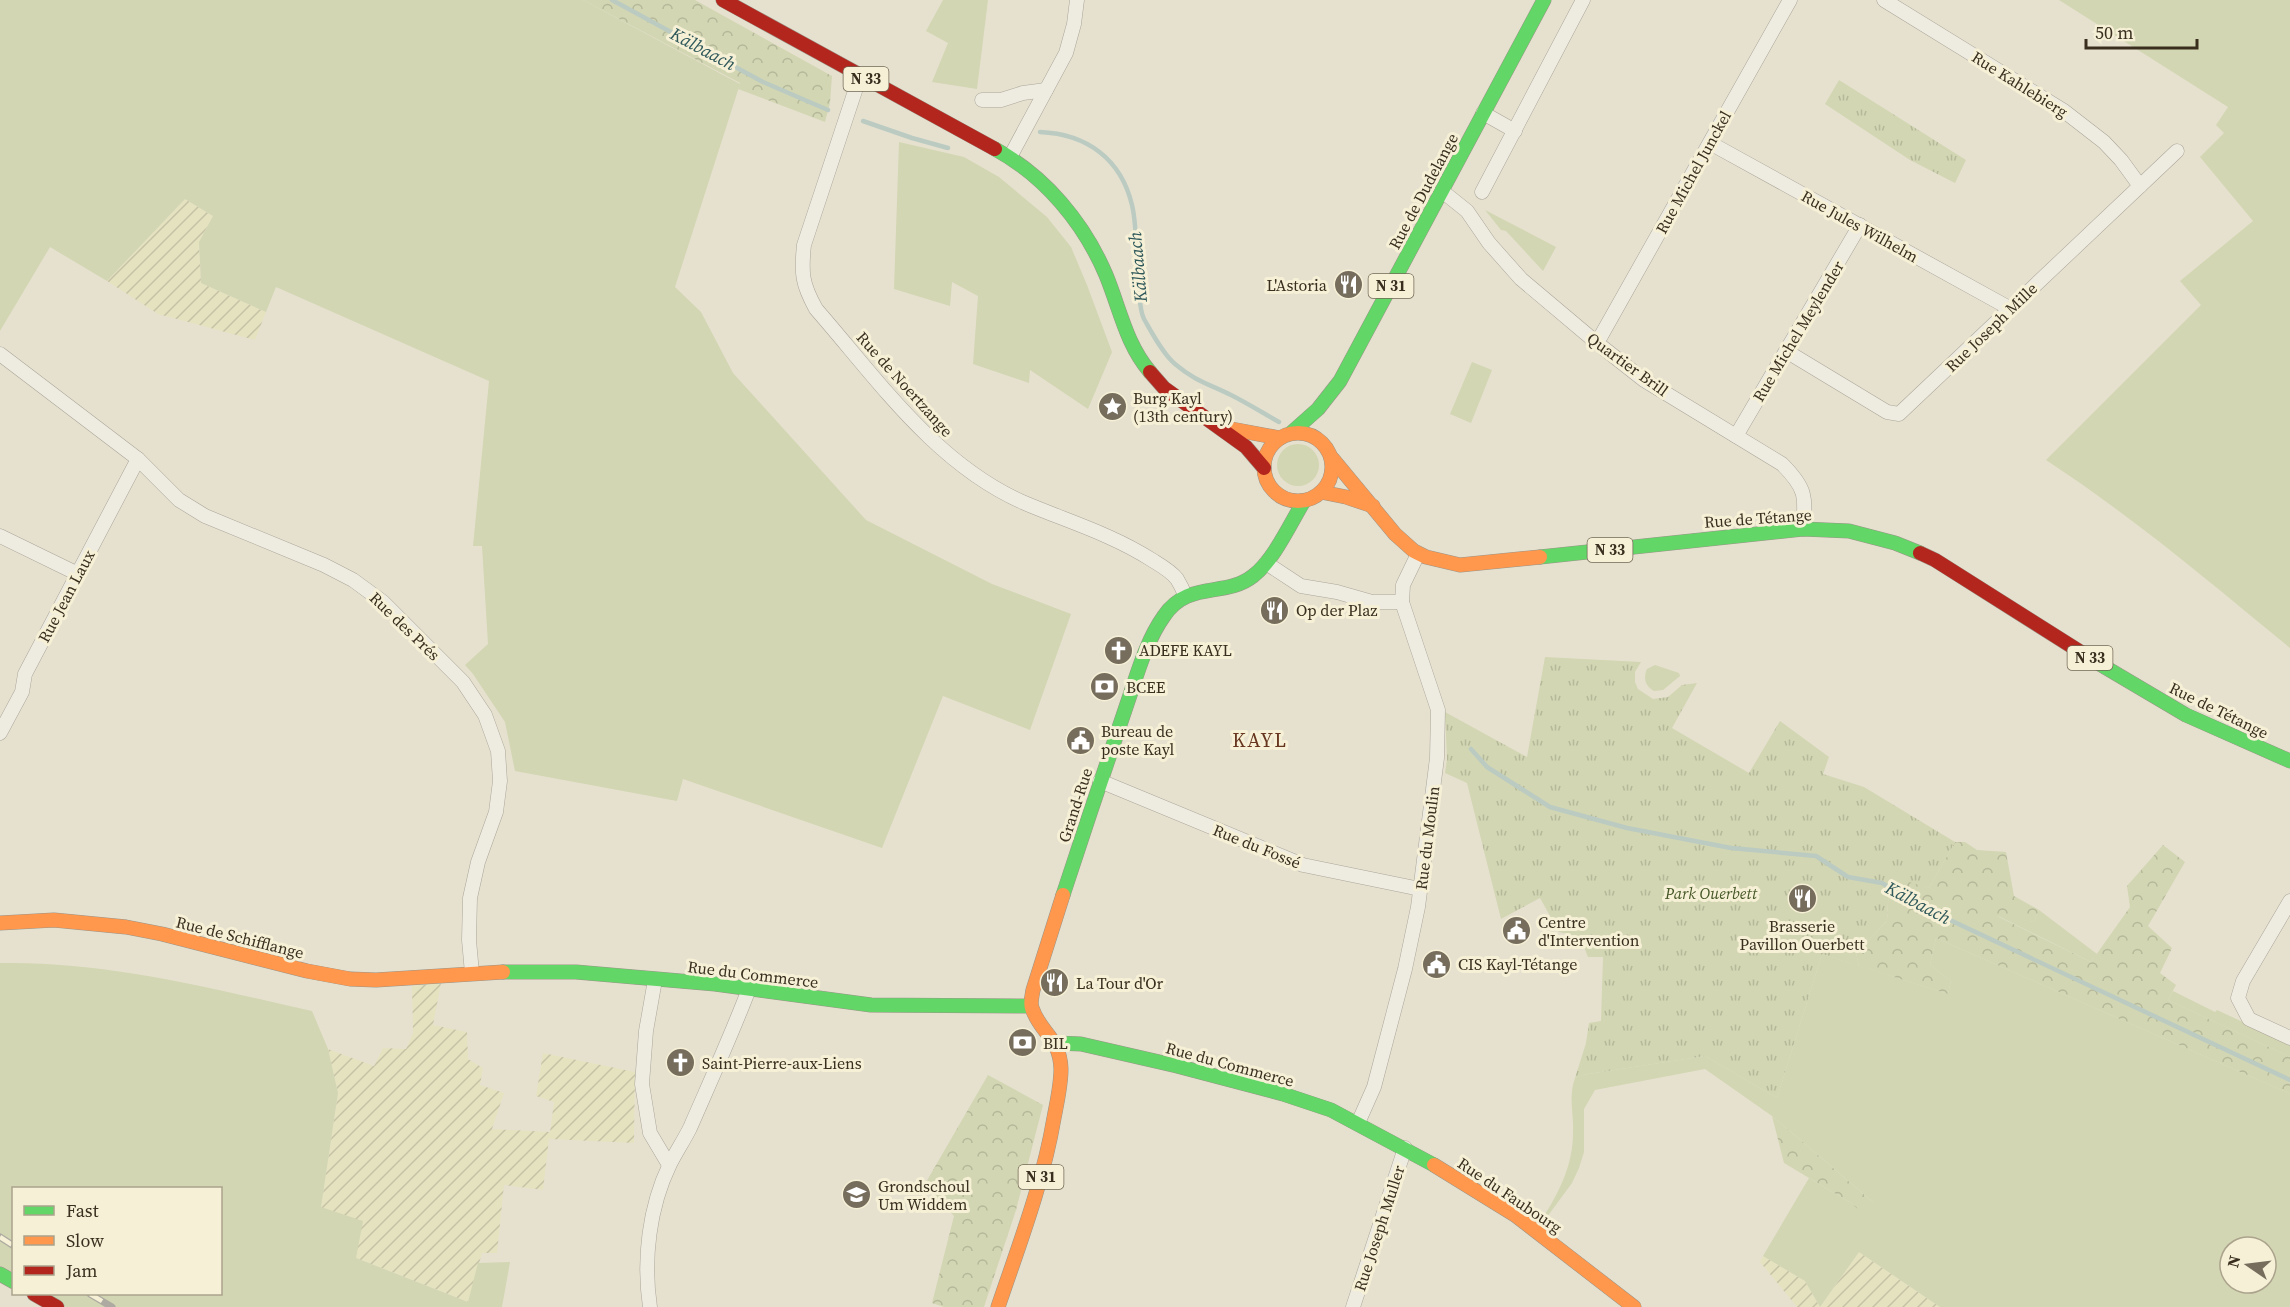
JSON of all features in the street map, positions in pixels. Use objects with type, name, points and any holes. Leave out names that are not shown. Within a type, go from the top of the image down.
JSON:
[{"type":"main road","name":"N 33","points":[[723,0],[1010,157],[1053,193],[1069,211],[1089,242],[1106,275],[1126,334],[1144,365],[1164,388],[1246,447],[1264,468]]},
{"type":"main road","name":"Rue de Dudelange","points":[[1285,435],[1318,410],[1340,381],[1544,0]]},
{"type":"main road","name":"Rue de Dudelange","points":[[1329,452],[1329,421],[1340,381]]},
{"type":"main road","name":"N 33","points":[[1219,426],[1252,434],[1285,435]]},
{"type":"main road","points":[[1185,595],[1238,584],[1252,577],[1278,546],[1304,501],[1321,492],[1329,482],[1333,470],[1329,452],[1316,437],[1304,432],[1285,435],[1271,446],[1264,468],[1267,480],[1274,491],[1283,498],[1304,501]]},
{"type":"main road","name":"N 33","points":[[1329,452],[1342,472],[1374,507]]},
{"type":"main road","points":[[1274,491],[1278,513],[1278,546]]},
{"type":"main road","points":[[1321,492],[1346,497],[1374,507]]},
{"type":"main road","name":"Rue de Tétange","points":[[1374,507],[1401,542],[1418,554],[1435,562],[1460,565],[1803,529],[1850,531],[1895,543],[1935,560],[2132,684],[2186,715],[2290,761]]},
{"type":"main road","name":"Grand-Rue","points":[[1031,1006],[1036,976],[1100,780],[1145,654],[1164,615],[1185,595]]},
{"type":"main road","name":"Rue de Schifflange","points":[[0,923],[54,920],[126,927],[307,971],[350,979],[376,980],[472,973]]},
{"type":"main road","name":"Rue du Commerce","points":[[472,973],[576,972],[715,984],[872,1005],[1031,1006]]},
{"type":"main road","points":[[1031,1006],[1039,1022],[1056,1043]]},
{"type":"main road","name":"Rue du Commerce","points":[[1056,1043],[1081,1044],[1251,1085],[1331,1110],[1358,1123]]},
{"type":"main road","name":"N 31","points":[[998,1307],[1038,1188],[1050,1142],[1060,1068],[1056,1043]]},
{"type":"main road","name":"Rue du Faubourg","points":[[1358,1123],[1469,1185],[1529,1225],[1634,1307]]},
{"type":"main road","points":[[37,1295],[57,1307]]},
{"type":"street","points":[[1010,157],[1066,53],[1074,24],[1077,0]]},
{"type":"street","points":[[1482,192],[1582,0]]},
{"type":"street","name":"Rue Michel Junckel","points":[[1597,343],[1790,0]]},
{"type":"street","name":"Rue Kahlebierg","points":[[1884,0],[2064,111],[2104,142],[2140,186]]},
{"type":"street","name":"Rue de Noertzange","points":[[860,76],[804,245],[801,267],[804,288],[816,309],[934,442],[965,468],[1027,504],[1093,529],[1131,547],[1165,568],[1177,579],[1185,595]]},
{"type":"street","points":[[982,100],[1001,100],[1023,93],[1046,90]]},
{"type":"street","points":[[1483,113],[1515,131]]},
{"type":"street","name":"Rue Jules Wilhelm","points":[[1710,143],[2011,309]]},
{"type":"street","name":"Rue Joseph Mille","points":[[1786,351],[1887,412],[1899,414],[2177,151]]},
{"type":"street","name":"Quartier Brill","points":[[1442,191],[1467,212],[1489,243],[1521,279],[1597,343],[1644,380],[1782,464],[1798,481],[1806,501],[1803,529]]},
{"type":"street","name":"Rue Michel Meylender","points":[[1736,436],[1860,225]]},
{"type":"street","name":"Rue des Prés","points":[[0,354],[138,459],[179,500],[205,516],[324,565],[353,580],[377,597],[463,682],[485,715],[498,751],[500,781],[496,812],[478,862],[470,898],[469,940],[472,973]]},
{"type":"street","name":"Rue Jean Laux","points":[[0,733],[22,692],[25,674],[138,459]]},
{"type":"street","points":[[0,536],[78,574]]},
{"type":"street","points":[[1266,563],[1301,586],[1380,602],[1402,602],[1407,575],[1418,554]]},
{"type":"street","name":"Rue du Moulin","points":[[1358,1123],[1377,1076],[1405,969],[1420,889],[1437,758],[1438,710],[1402,602]]},
{"type":"street","name":"Rue du Fossé","points":[[1100,780],[1303,865],[1420,889]]},
{"type":"street","points":[[2290,901],[2244,981],[2238,998],[2250,1019],[2290,1038]]},
{"type":"street","points":[[655,980],[646,1031],[642,1084],[651,1133],[669,1165]]},
{"type":"street","points":[[650,1307],[647,1269],[650,1231],[669,1165],[688,1131],[749,989]]},
{"type":"street","name":"Rue Joseph Muller","points":[[1353,1307],[1405,1149]]},
{"type":"shaded area","points":[[185,199],[213,216],[199,242],[201,283],[266,312],[255,340],[158,314],[107,281]]},
{"type":"shaded area","points":[[441,983],[433,1025],[467,1032],[468,1059],[483,1068],[480,1085],[504,1093],[492,1129],[550,1132],[554,1102],[536,1096],[543,1053],[635,1072],[634,1143],[549,1139],[543,1190],[504,1185],[497,1253],[482,1253],[468,1302],[356,1258],[321,1207],[338,1093],[328,1049],[374,1066],[383,1048],[406,1049],[413,1033],[412,986]]},
{"type":"shaded area","points":[[1859,1252],[1940,1307],[1820,1307]]},
{"type":"shaded area","points":[[1763,1256],[1805,1281],[1820,1307],[1797,1307],[1760,1262]]},
{"type":"green space","points":[[0,0],[583,0],[740,84],[675,287],[701,312],[733,373],[866,520],[992,584],[1071,614],[1030,730],[943,696],[882,848],[683,779],[677,801],[515,771],[505,722],[465,665],[488,644],[482,546],[473,546],[489,381],[276,287],[266,312],[201,283],[199,242],[213,216],[185,199],[107,281],[50,247],[0,331]]},
{"type":"green space","points":[[583,0],[695,0],[832,76],[830,103],[825,122],[738,89],[740,83]]},
{"type":"green space","points":[[943,0],[988,0],[977,89],[932,82],[948,43],[926,31]]},
{"type":"green space","points":[[2059,0],[2290,0],[2290,648],[2141,527],[2046,460],[2201,305],[2180,281],[2253,221],[2200,157],[2224,133],[2216,125],[2228,107]]},
{"type":"green space","points":[[1839,80],[1966,160],[1955,183],[1910,160],[1825,104]]},
{"type":"green space","points":[[899,142],[964,157],[999,177],[1047,217],[1071,247],[1112,352],[1088,409],[1030,370],[1029,383],[973,364],[978,296],[952,282],[950,306],[894,289]]},
{"type":"green space","points":[[1485,210],[1556,247],[1543,271],[1506,231],[1501,230]]},
{"type":"green space","points":[[1472,362],[1492,370],[1471,423],[1450,414]]},
{"type":"green space","points":[[1298,444],[1306,445],[1313,450],[1318,457],[1318,473],[1313,480],[1306,485],[1298,486],[1290,485],[1283,480],[1278,473],[1277,465],[1278,457],[1283,450],[1290,445]]},
{"type":"green space","name":"Park Ouerbett","points":[[1545,657],[1641,662],[1635,672],[1635,682],[1638,689],[1653,699],[1668,697],[1682,685],[1697,683],[1672,728],[1749,773],[1780,721],[1829,757],[1823,774],[1864,787],[1955,842],[1929,888],[1899,879],[1888,901],[1887,921],[1856,953],[1859,966],[1822,954],[1777,1098],[1705,1056],[1575,1078],[1586,1043],[1589,1023],[1601,1021],[1603,957],[1588,957],[1580,937],[1559,932],[1540,898],[1501,919],[1467,783],[1445,773],[1447,759],[1445,712],[1527,757]]},
{"type":"green space","points":[[1655,665],[1679,673],[1680,676],[1663,690],[1654,691],[1647,684],[1645,676],[1647,669]]},
{"type":"green space","points":[[1955,842],[1965,842],[1977,850],[2006,852],[2014,896],[2039,910],[2034,922],[1997,916],[2091,962],[2130,907],[2127,886],[2163,845],[2185,862],[2148,926],[2172,948],[2160,973],[2176,985],[2168,1000],[2290,1057],[2290,1094],[1936,938],[1930,965],[1951,981],[1948,994],[1859,966],[1856,953],[1887,921],[1888,901],[1899,878],[1929,888]]},
{"type":"green space","points":[[2039,910],[2097,954],[2091,962],[1994,914],[2034,922]]},
{"type":"green space","points":[[1936,938],[2290,1094],[2290,1307],[1940,1307],[1859,1252],[1820,1307],[1805,1281],[1763,1256],[1809,1178],[1851,1203],[1868,1217],[1873,1202],[1772,1116],[1705,1069],[1595,1090],[1584,1109],[1584,1152],[1579,1168],[1572,1183],[1544,1221],[1542,1219],[1559,1189],[1571,1156],[1572,1092],[1575,1078],[1705,1056],[1777,1098],[1822,954],[1948,994],[1951,981],[1930,965]]},
{"type":"green space","points":[[0,963],[79,966],[118,971],[196,985],[312,1011],[328,1049],[338,1093],[321,1207],[363,1221],[356,1258],[468,1302],[478,1263],[510,1262],[502,1307],[66,1307],[45,1295],[222,1295],[222,1187],[12,1187],[12,1276],[0,1269]]},
{"type":"green space","points":[[2173,991],[2290,1044],[2290,1057],[2168,1000]]},
{"type":"green space","points":[[988,1075],[1043,1105],[1016,1210],[984,1307],[944,1307],[932,1303],[954,1216],[925,1184]]},
{"type":"green space","points":[[1772,1116],[1874,1203],[1868,1218],[1851,1203],[1784,1163]]},
{"type":"waterway","name":"Kälbaach","points":[[612,0],[763,82],[828,110]]},
{"type":"waterway","name":"Kälbaach","points":[[863,121],[948,148]]},
{"type":"waterway","name":"Kälbaach","points":[[1040,132],[1073,138],[1087,144],[1100,152],[1120,174],[1134,215],[1141,311],[1166,355],[1175,364],[1202,382],[1237,398],[1279,422]]},
{"type":"waterway","name":"Kälbaach","points":[[1471,749],[1487,767],[1550,807],[1627,828],[1731,848],[1816,856],[1848,877],[1882,883],[1918,905],[2290,1080]]},
{"type":"railway","points":[[0,1237],[12,1245]]},
{"type":"railway","points":[[92,1295],[112,1307]]},
{"type":"traffic: fast","points":[[1291,433],[1318,409],[1340,381],[1544,0]]},
{"type":"traffic: fast","points":[[995,149],[1013,160],[1046,187],[1074,219],[1097,256],[1129,338],[1150,372]]},
{"type":"traffic: fast","points":[[1063,895],[1138,670],[1147,647],[1164,616],[1174,605],[1195,593],[1242,583],[1253,576],[1275,551],[1304,501]]},
{"type":"traffic: fast","points":[[1540,557],[1803,529],[1849,531],[1895,543],[1920,553]]},
{"type":"traffic: fast","points":[[2098,663],[2186,715],[2290,761]]},
{"type":"traffic: fast","points":[[503,972],[576,972],[715,984],[871,1005],[1031,1006]]},
{"type":"traffic: fast","points":[[1056,1043],[1081,1044],[1283,1094],[1331,1110],[1434,1165]]},
{"type":"traffic: fast","points":[[0,1274],[12,1281]]},
{"type":"traffic: slow","points":[[1226,428],[1280,438]]},
{"type":"traffic: slow","points":[[1291,433],[1305,433],[1317,438],[1327,448],[1332,467],[1327,486],[1317,496],[1305,501],[1291,501],[1279,496],[1269,486],[1264,474],[1264,460],[1269,448],[1279,438],[1291,433]]},
{"type":"traffic: slow","points":[[1332,458],[1395,534],[1414,551],[1426,557],[1460,565],[1540,557]]},
{"type":"traffic: slow","points":[[1321,492],[1373,506]]},
{"type":"traffic: slow","points":[[998,1307],[1037,1190],[1059,1094],[1060,1058],[1053,1042],[1040,1024],[1031,1002],[1063,895]]},
{"type":"traffic: slow","points":[[0,923],[54,920],[126,927],[307,971],[350,979],[376,980],[503,972]]},
{"type":"traffic: slow","points":[[1434,1165],[1515,1215],[1634,1307]]},
{"type":"traffic: jam","points":[[723,0],[995,149]]},
{"type":"traffic: jam","points":[[1150,372],[1164,388],[1246,447],[1264,468]]},
{"type":"traffic: jam","points":[[1920,553],[1935,560],[2098,663]]},
{"type":"traffic: jam","points":[[36,1295],[57,1307]]},
{"type":"place","name":"L'Astoria","points":[[1348,285]]},
{"type":"place","name":"Burg Kayl (13th century)","points":[[1112,407]]},
{"type":"place","name":"Op der Plaz","points":[[1275,610]]},
{"type":"place","name":"ADEFE KAYL","points":[[1118,650]]},
{"type":"place","name":"BCEE","points":[[1105,687]]},
{"type":"place","name":"Bureau de poste Kayl","points":[[1080,740]]},
{"type":"place","name":"Brasserie Pavillon Ouerbett","points":[[1802,898]]},
{"type":"place","name":"Centre d'Intervention","points":[[1517,931]]},
{"type":"place","name":"CIS Kayl-Tétange","points":[[1437,964]]},
{"type":"place","name":"La Tour d'Or","points":[[1055,983]]},
{"type":"place","name":"BIL","points":[[1022,1043]]},
{"type":"place","name":"Saint-Pierre-aux-Liens","points":[[681,1063]]},
{"type":"place","name":"Grondschoul Um Widdem","points":[[857,1195]]},
{"type":"district","name":"KAYL","points":[[1260,740]]}]
